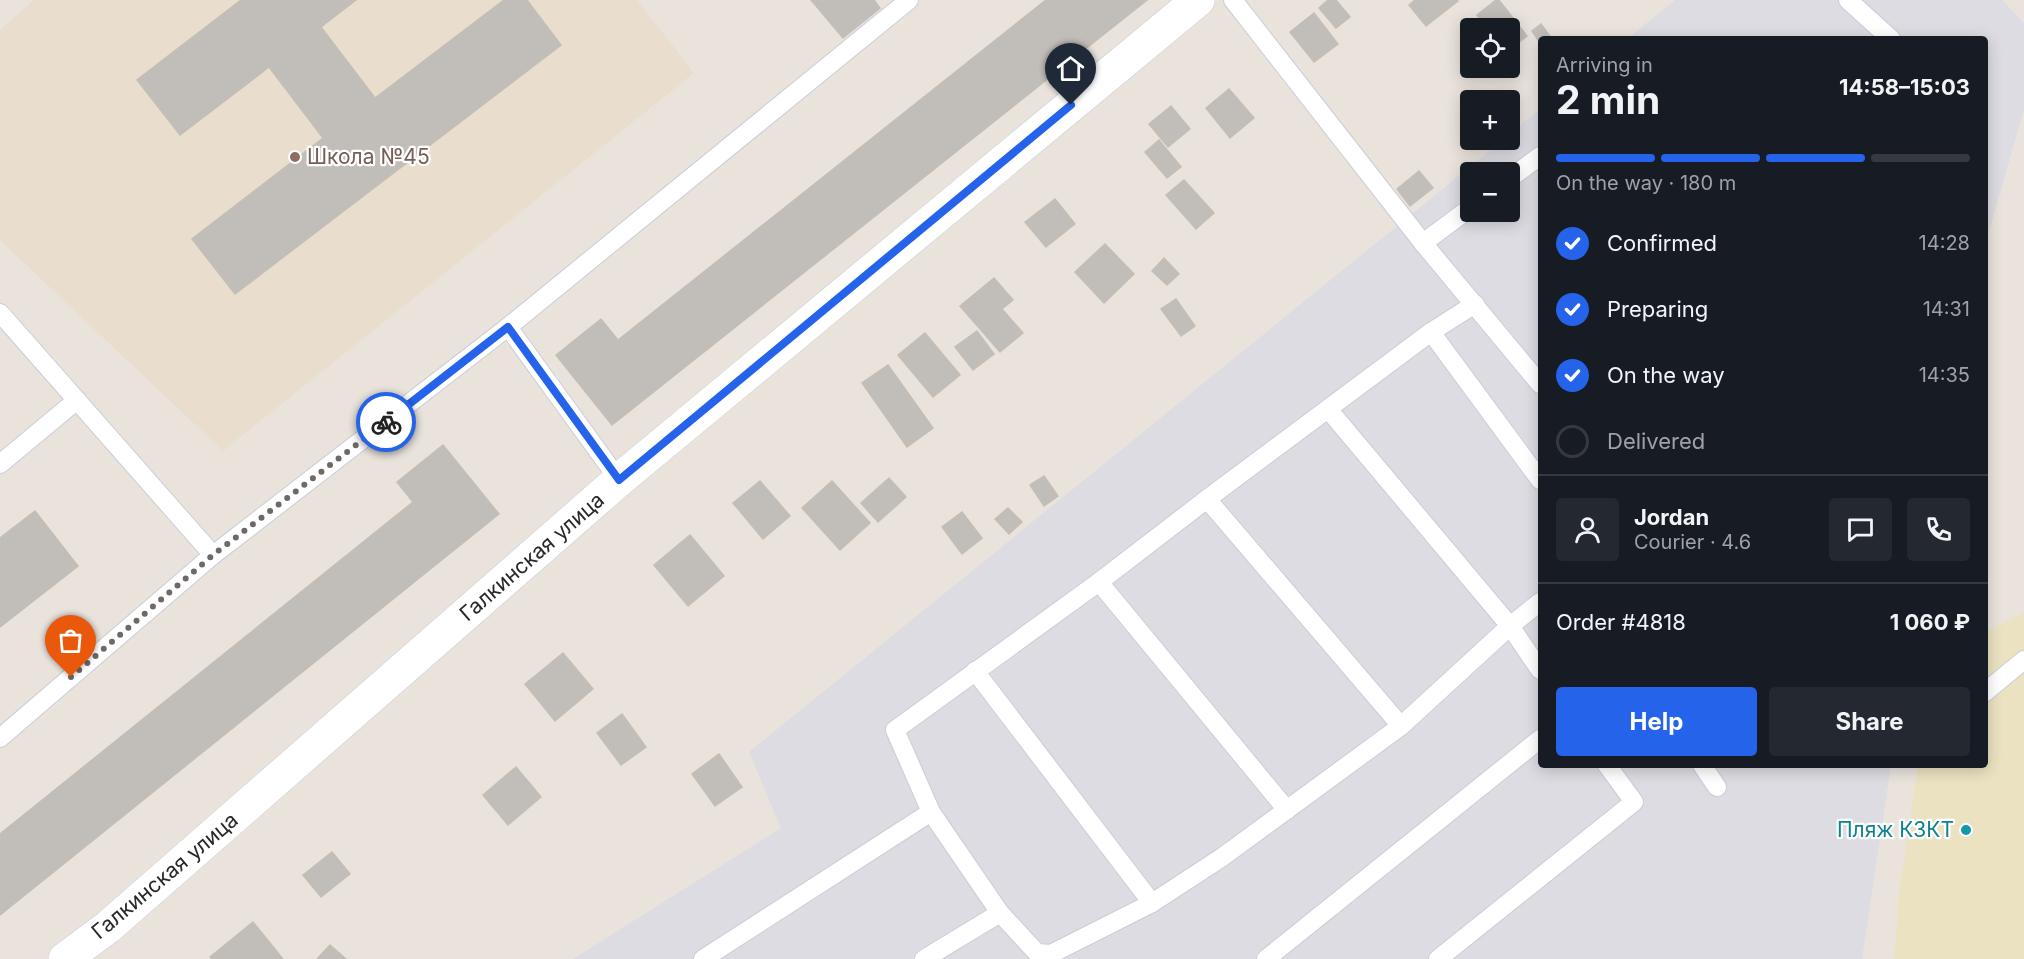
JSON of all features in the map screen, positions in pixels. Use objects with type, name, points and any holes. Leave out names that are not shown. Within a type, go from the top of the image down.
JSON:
[{"type":"street","name":"Галкинская улица","points":[[65,959],[108,927],[619,480],[1198,0]]},
{"type":"lane","points":[[0,738],[213,555],[508,327],[909,0]]},
{"type":"lane","points":[[1233,0],[1422,243],[1538,382]]},
{"type":"lane","points":[[1848,0],[1888,36]]},
{"type":"lane","points":[[1520,173],[1537,164]]},
{"type":"lane","points":[[1422,243],[1460,215]]},
{"type":"lane","points":[[1475,304],[1431,332],[1099,582],[895,730],[931,812],[1000,913],[1037,952],[1051,954],[1152,903],[1221,858],[1401,726],[1510,626],[1538,604]]},
{"type":"lane","points":[[0,313],[213,555]]},
{"type":"lane","points":[[508,327],[619,480]]},
{"type":"lane","points":[[1431,332],[1538,477]]},
{"type":"lane","points":[[0,464],[77,400]]},
{"type":"lane","points":[[1328,409],[1510,626],[1538,667]]},
{"type":"lane","points":[[1207,499],[1401,726]]},
{"type":"lane","points":[[1099,582],[1287,810]]},
{"type":"lane","points":[[1988,690],[2024,660]]},
{"type":"lane","points":[[975,671],[1152,903]]},
{"type":"lane","points":[[1266,959],[1538,741]]},
{"type":"lane","points":[[1438,959],[1634,802],[1609,768]]},
{"type":"lane","points":[[1704,768],[1718,787]]},
{"type":"lane","points":[[703,959],[931,812]]},
{"type":"lane","points":[[924,959],[1000,913]]},
{"type":"shaded area","name":"Школа №45","points":[[34,0],[637,0],[694,73],[223,451],[0,240],[0,30]]},
{"type":"shaded area","points":[[1675,0],[2002,0],[2024,23],[2024,109],[1988,235],[1988,36],[1631,36]]},
{"type":"shaded area","points":[[1538,111],[1538,768],[1891,768],[1862,959],[573,959],[781,828],[749,752],[1460,175],[1460,222],[1520,222],[1520,162],[1476,162],[1491,150],[1520,150],[1520,126]]},
{"type":"sand","name":"Пляж КЗКТ","points":[[2024,613],[2024,959],[1894,959],[1899,895],[1918,768],[1988,768],[1988,631]]},
{"type":"building","points":[[241,0],[356,0],[321,27],[375,98],[504,0],[527,0],[561,45],[235,294],[192,239],[323,138],[269,67],[180,135],[137,80]]},
{"type":"building","points":[[811,0],[874,0],[880,8],[843,38]]},
{"type":"building","points":[[1046,0],[1147,0],[612,425],[556,355],[601,319],[618,340]]},
{"type":"building","points":[[1328,0],[1336,0],[1350,17],[1336,28],[1319,8]]},
{"type":"building","points":[[1415,0],[1458,1],[1426,26],[1409,5]]},
{"type":"building","points":[[1499,0],[1513,18],[1480,18],[1477,15]]},
{"type":"building","points":[[1314,13],[1338,44],[1314,62],[1290,32]]},
{"type":"building","points":[[1541,24],[1550,36],[1538,36],[1538,40],[1532,31]]},
{"type":"building","points":[[1520,27],[1527,36],[1520,41]]},
{"type":"building","points":[[1229,89],[1254,118],[1230,138],[1206,108]]},
{"type":"building","points":[[1171,106],[1190,129],[1168,147],[1149,124]]},
{"type":"building","points":[[1159,140],[1181,167],[1167,178],[1145,152]]},
{"type":"building","points":[[1419,171],[1433,188],[1410,206],[1397,189]]},
{"type":"building","points":[[1184,180],[1214,213],[1196,229],[1166,195]]},
{"type":"building","points":[[1055,199],[1075,224],[1046,247],[1025,222]]},
{"type":"building","points":[[1105,244],[1134,274],[1104,303],[1075,272]]},
{"type":"building","points":[[1164,258],[1179,274],[1167,285],[1152,271]]},
{"type":"building","points":[[994,278],[1013,300],[1002,309],[1023,333],[1000,352],[960,306]]},
{"type":"building","points":[[1176,299],[1195,326],[1181,336],[1161,309]]},
{"type":"building","points":[[977,331],[994,354],[973,370],[955,347]]},
{"type":"building","points":[[925,333],[960,375],[933,397],[898,355]]},
{"type":"building","points":[[888,365],[933,428],[907,447],[862,383]]},
{"type":"building","points":[[443,445],[499,514],[0,915],[0,834],[413,502],[397,482]]},
{"type":"building","points":[[1044,476],[1058,496],[1044,506],[1030,485]]},
{"type":"building","points":[[889,478],[906,497],[878,522],[861,503]]},
{"type":"building","points":[[760,481],[790,516],[763,539],[733,503]]},
{"type":"building","points":[[832,481],[870,523],[840,550],[802,508]]},
{"type":"building","points":[[1008,508],[1022,522],[1009,534],[995,519]]},
{"type":"building","points":[[35,511],[78,566],[0,627],[0,538]]},
{"type":"building","points":[[962,512],[982,538],[962,554],[942,527]]},
{"type":"building","points":[[690,535],[724,576],[688,606],[654,565]]},
{"type":"building","points":[[563,653],[593,689],[555,721],[525,684]]},
{"type":"building","points":[[622,714],[646,747],[621,765],[597,733]]},
{"type":"building","points":[[719,754],[742,787],[715,806],[692,774]]},
{"type":"building","points":[[516,767],[541,797],[508,825],[483,795]]},
{"type":"building","points":[[332,852],[350,874],[321,897],[303,875]]},
{"type":"building","points":[[253,922],[283,959],[212,959],[210,957]]},
{"type":"building","points":[[330,945],[346,959],[317,959]]},
{"type":"way so far","points":[[71,677],[213,555],[386,422]]},
{"type":"place","name":"Школа №45","points":[[295,157]]},
{"type":"place","name":"Пляж КЗКТ","points":[[1966,830]]},
{"type":"route","points":[[386,422],[508,327],[619,480],[1071,105]]}]
